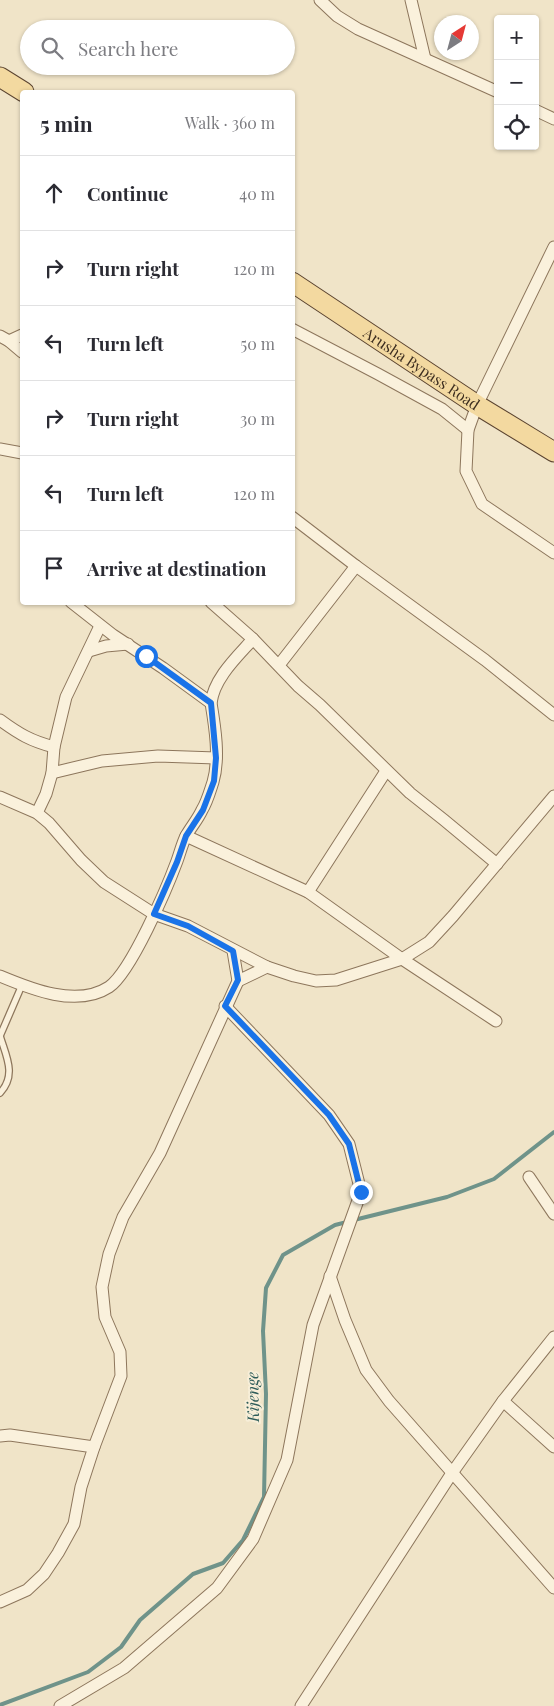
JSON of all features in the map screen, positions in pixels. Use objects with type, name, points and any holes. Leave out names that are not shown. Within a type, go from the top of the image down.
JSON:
[{"type":"main road","points":[[0,77],[21,90]]},
{"type":"main road","name":"Arusha Bypass Road","points":[[295,284],[477,405],[554,452]]},
{"type":"street","points":[[320,0],[337,16],[358,29],[494,90]]},
{"type":"street","points":[[411,0],[425,59]]},
{"type":"street","points":[[539,112],[554,119]]},
{"type":"street","points":[[554,247],[477,405],[468,430],[466,471],[482,504],[554,553]]},
{"type":"street","points":[[295,331],[442,410],[468,430]]},
{"type":"street","points":[[5,338],[20,335]]},
{"type":"street","points":[[5,338],[20,350]]},
{"type":"street","points":[[0,449],[20,453]]},
{"type":"street","points":[[295,519],[485,660],[554,715]]},
{"type":"street","points":[[279,665],[356,566]]},
{"type":"street","points":[[75,605],[100,626],[164,668],[211,703]]},
{"type":"street","points":[[214,605],[253,639],[298,686],[410,793],[497,864]]},
{"type":"street","points":[[37,813],[46,794],[52,773],[54,747],[66,697],[100,626]]},
{"type":"street","points":[[0,976],[41,992],[78,996],[109,987],[121,975],[154,914],[177,862],[186,836],[203,810],[214,781],[216,758],[211,703],[212,694],[216,684],[253,639]]},
{"type":"street","points":[[88,651],[106,646],[128,644]]},
{"type":"street","points":[[0,720],[20,735],[54,747]]},
{"type":"street","points":[[52,773],[102,760],[158,756],[216,758]]},
{"type":"street","points":[[308,892],[386,771]]},
{"type":"street","points":[[0,797],[37,813],[49,823],[104,882],[154,914],[188,926],[267,967],[316,981],[336,980],[402,959],[430,942],[554,796]]},
{"type":"street","points":[[186,836],[308,892],[402,959],[496,1021]]},
{"type":"street","points":[[0,1602],[27,1590],[44,1574],[74,1524],[82,1487],[94,1447],[121,1376],[120,1352],[105,1317],[102,1287],[109,1254],[123,1217],[160,1153],[238,980],[233,951]]},
{"type":"street","points":[[238,980],[267,967]]},
{"type":"street","points":[[60,1706],[124,1668],[217,1588],[253,1539],[286,1460],[313,1325],[361,1192],[349,1144],[329,1115],[225,1006]]},
{"type":"street","points":[[529,1177],[554,1214]]},
{"type":"street","points":[[330,1276],[366,1370],[389,1401],[554,1588]]},
{"type":"street","points":[[301,1706],[452,1473],[503,1401],[554,1337]]},
{"type":"street","points":[[503,1401],[554,1447]]},
{"type":"street","points":[[0,1436],[10,1435],[94,1447]]},
{"type":"lane","points":[[0,1093],[8,1083],[10,1071],[0,1036],[22,985]]},
{"type":"waterway","name":"Kijenge","points":[[354,1220],[447,1197],[494,1179],[554,1132]]},
{"type":"waterway","name":"Kijenge","points":[[0,1705],[88,1672],[121,1647],[140,1620],[193,1574],[223,1563],[243,1540],[264,1497],[266,1394],[263,1331],[266,1288],[283,1255],[335,1225],[347,1222]]},
{"type":"route","points":[[146,656],[211,703],[216,758],[214,781],[203,810],[186,836],[177,862],[154,914],[188,926],[233,951],[238,980],[225,1006],[329,1115],[349,1144],[361,1192]]}]
